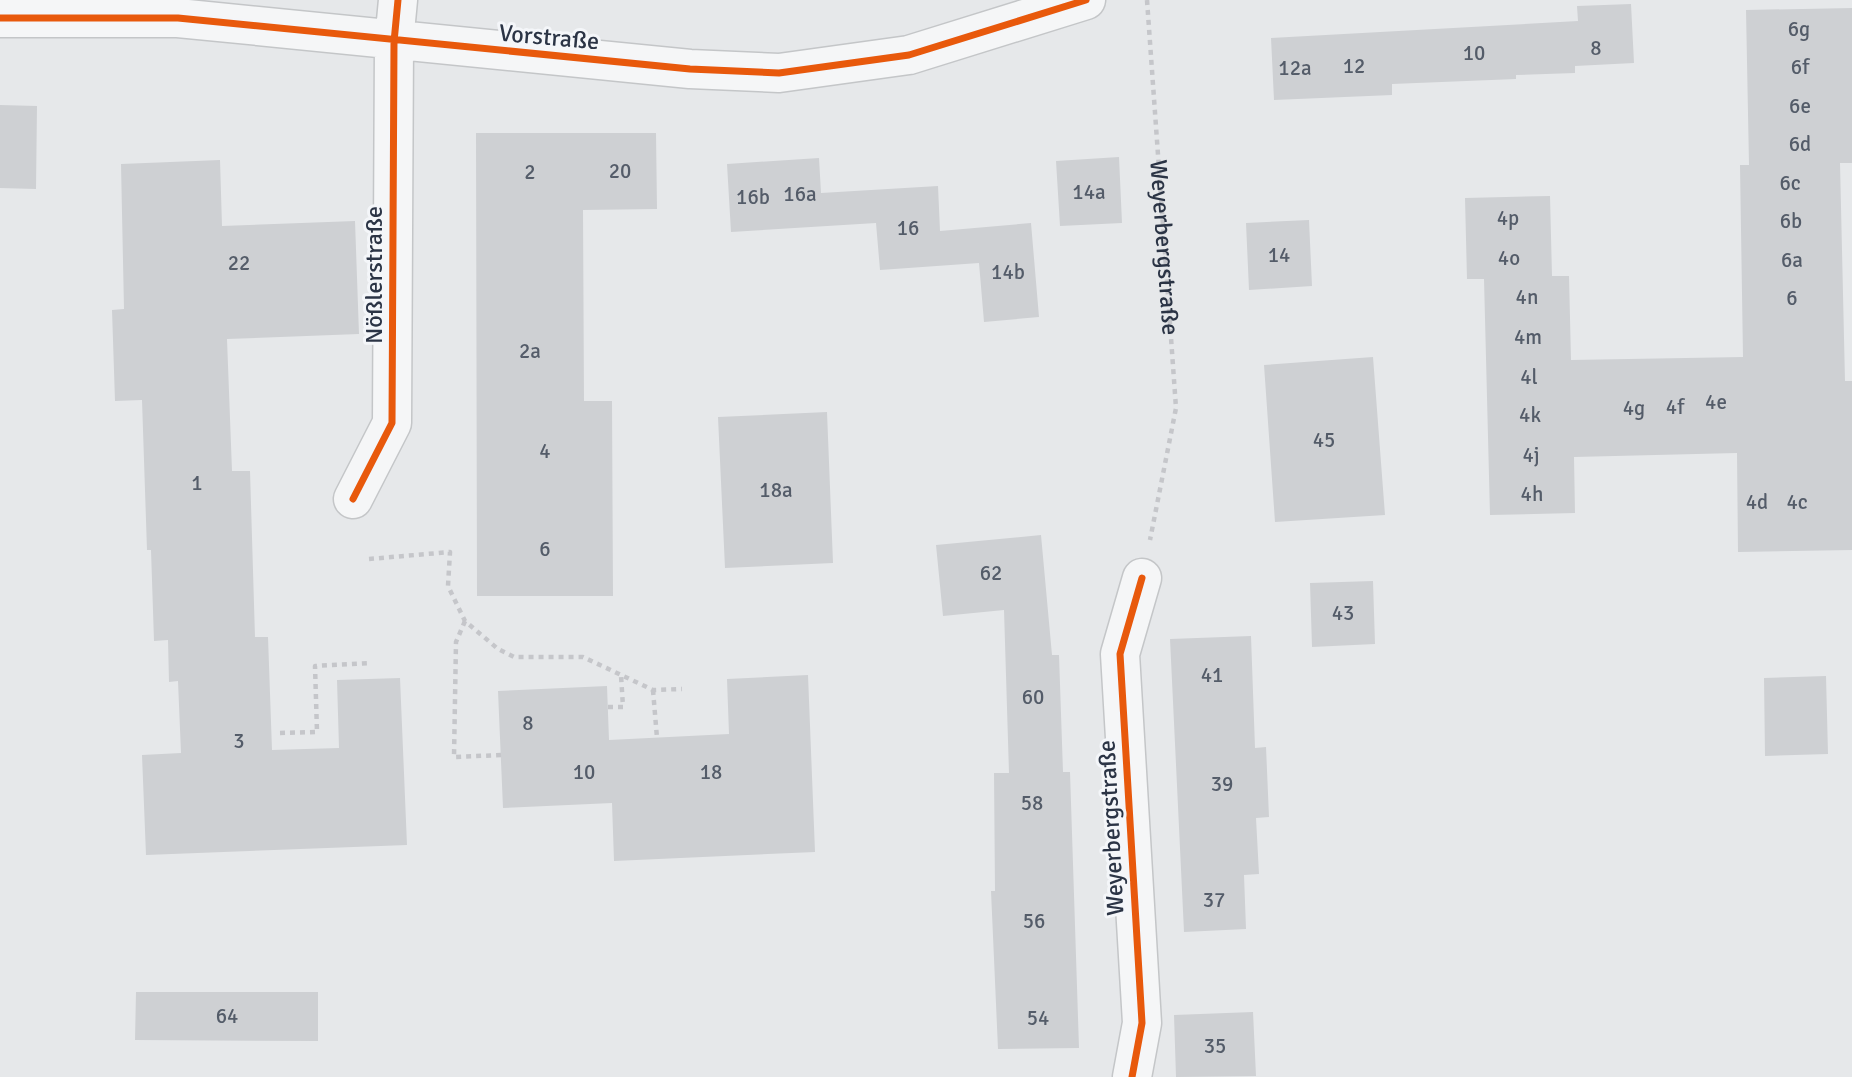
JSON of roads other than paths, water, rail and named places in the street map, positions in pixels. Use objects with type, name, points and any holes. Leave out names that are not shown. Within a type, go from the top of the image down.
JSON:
[{"type":"street","name":"Nößlerstraße","points":[[353,499],[392,423],[394,42],[398,0]]},
{"type":"street","name":"Vorstraße","points":[[0,18],[178,18],[394,42],[690,69],[779,73],[909,55],[1086,0]]},
{"type":"street","name":"Weyerbergstraße","points":[[1132,1077],[1142,1023],[1120,654],[1142,578]]}]
